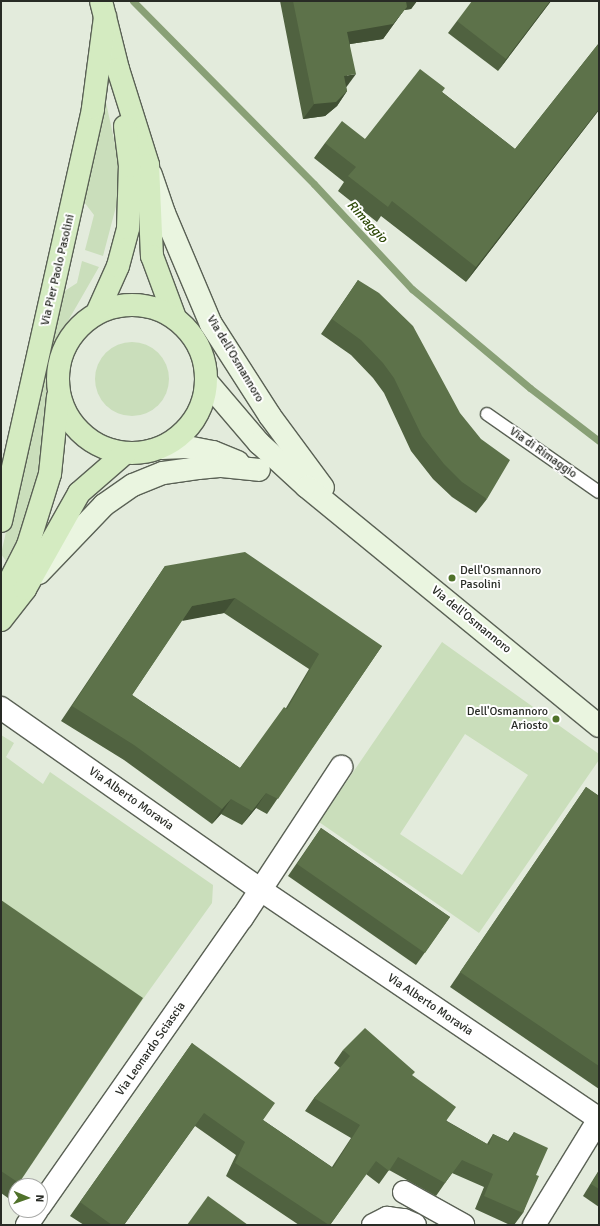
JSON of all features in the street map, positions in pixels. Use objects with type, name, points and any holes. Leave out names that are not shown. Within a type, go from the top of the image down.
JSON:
[{"type":"main road","name":"Via dell'Osmannoro","points":[[103,9],[118,69],[148,165],[152,256],[175,318]]},
{"type":"main road","name":"Via Pier Paolo Pasolini","points":[[1,521],[93,108],[103,9]]},
{"type":"main road","name":"Via dell'Osmannoro","points":[[98,313],[118,266],[128,228],[130,166],[118,69]]},
{"type":"main road","name":"Via dell'Osmannoro","points":[[129,305],[156,309],[175,318],[189,331],[199,346],[205,363],[206,382],[200,409],[194,421],[174,441],[162,448],[144,453],[125,453],[102,447],[81,434],[66,414],[58,391],[58,372],[62,354],[70,338],[82,324],[98,313],[129,305]]},
{"type":"main road","points":[[1,598],[28,545],[50,474],[58,391]]},
{"type":"main road","points":[[1,620],[25,589],[79,493],[125,453]]},
{"type":"street","name":"Via dell'Osmannoro","points":[[148,165],[164,213],[211,324],[270,416],[342,515]]},
{"type":"street","name":"Via dell'Osmannoro","points":[[206,382],[259,443],[307,487],[599,726]]},
{"type":"street","name":"Via dell'Osmannoro","points":[[162,448],[187,447],[213,452],[307,487]]},
{"type":"street","points":[[25,589],[94,515],[133,485],[163,473],[198,468],[222,466],[259,470]]},
{"type":"street","name":"Via Alberto Moravia","points":[[1,708],[261,890],[599,1119]]},
{"type":"street","points":[[261,890],[341,767]]},
{"type":"street","name":"Via Leonardo Sciascia","points":[[48,1195],[261,890]]},
{"type":"street","points":[[534,1225],[599,1119]]},
{"type":"street","points":[[404,1192],[463,1225]]},
{"type":"street","points":[[373,1225],[387,1218],[404,1220],[415,1225]]},
{"type":"lane","name":"Via di Rimaggio","points":[[487,414],[599,492]]},
{"type":"green space","points":[[105,98],[119,162],[118,199],[103,256],[85,250],[94,215],[81,198],[102,99]]},
{"type":"green space","points":[[82,261],[99,267],[49,354],[42,459],[23,528],[6,561],[1,554],[60,294],[77,283]]},
{"type":"green space","points":[[132,342],[153,348],[163,358],[169,379],[163,400],[153,410],[132,416],[111,410],[101,400],[95,379],[101,358],[111,348]]},
{"type":"green space","points":[[442,642],[599,754],[599,760],[479,933],[319,822]],"holes":[[[465,734],[528,775],[462,875],[400,834]]]},
{"type":"green space","points":[[1,735],[14,743],[6,757],[43,784],[50,772],[213,885],[212,903],[133,1013],[1,922]]},
{"type":"building","points":[[293,1],[406,1],[407,7],[393,24],[347,32],[356,74],[344,76],[347,91],[336,102],[314,104]]},
{"type":"building","points":[[472,1],[550,1],[506,59],[457,21]]},
{"type":"building","points":[[599,43],[599,109],[476,267],[392,201],[388,207],[348,176],[356,167],[325,143],[342,121],[365,139],[420,69],[445,88],[442,92],[515,149]]},
{"type":"building","points":[[358,280],[379,293],[413,326],[460,413],[481,439],[510,460],[487,499],[462,482],[444,464],[422,436],[394,378],[383,363],[361,340],[332,319]]},
{"type":"building","points":[[245,552],[382,646],[278,799],[266,793],[252,811],[231,799],[222,809],[134,745],[72,706],[165,566]],"holes":[[[235,598],[319,654],[287,709],[284,707],[240,768],[132,695],[192,606]]]},
{"type":"building","points":[[586,787],[599,796],[599,1066],[460,972]]},
{"type":"building","points":[[321,828],[450,917],[425,953],[297,864]]},
{"type":"building","points":[[1,900],[143,998],[22,1178],[12,1178],[1,1171]]},
{"type":"building","points":[[365,1028],[415,1072],[412,1075],[456,1107],[446,1121],[489,1145],[493,1134],[509,1142],[514,1132],[548,1148],[536,1175],[539,1176],[523,1213],[484,1196],[493,1174],[462,1160],[445,1183],[398,1157],[389,1171],[376,1161],[329,1225],[235,1163],[245,1142],[204,1113],[124,1225],[112,1225],[80,1202],[192,1043],[275,1103],[263,1120],[333,1168],[360,1125],[314,1098],[350,1056],[343,1050]]},
{"type":"building","points":[[599,1171],[599,1189],[591,1184]]},
{"type":"building","points":[[208,1196],[248,1225],[187,1225]]},
{"type":"waterway","name":"Rimaggio","points":[[133,1],[314,184],[412,289],[530,388],[599,441]]},
{"type":"place","name":"Dell'Osmannoro Pasolini","points":[[452,578]]},
{"type":"place","name":"Dell'Osmannoro Ariosto","points":[[556,719]]}]
